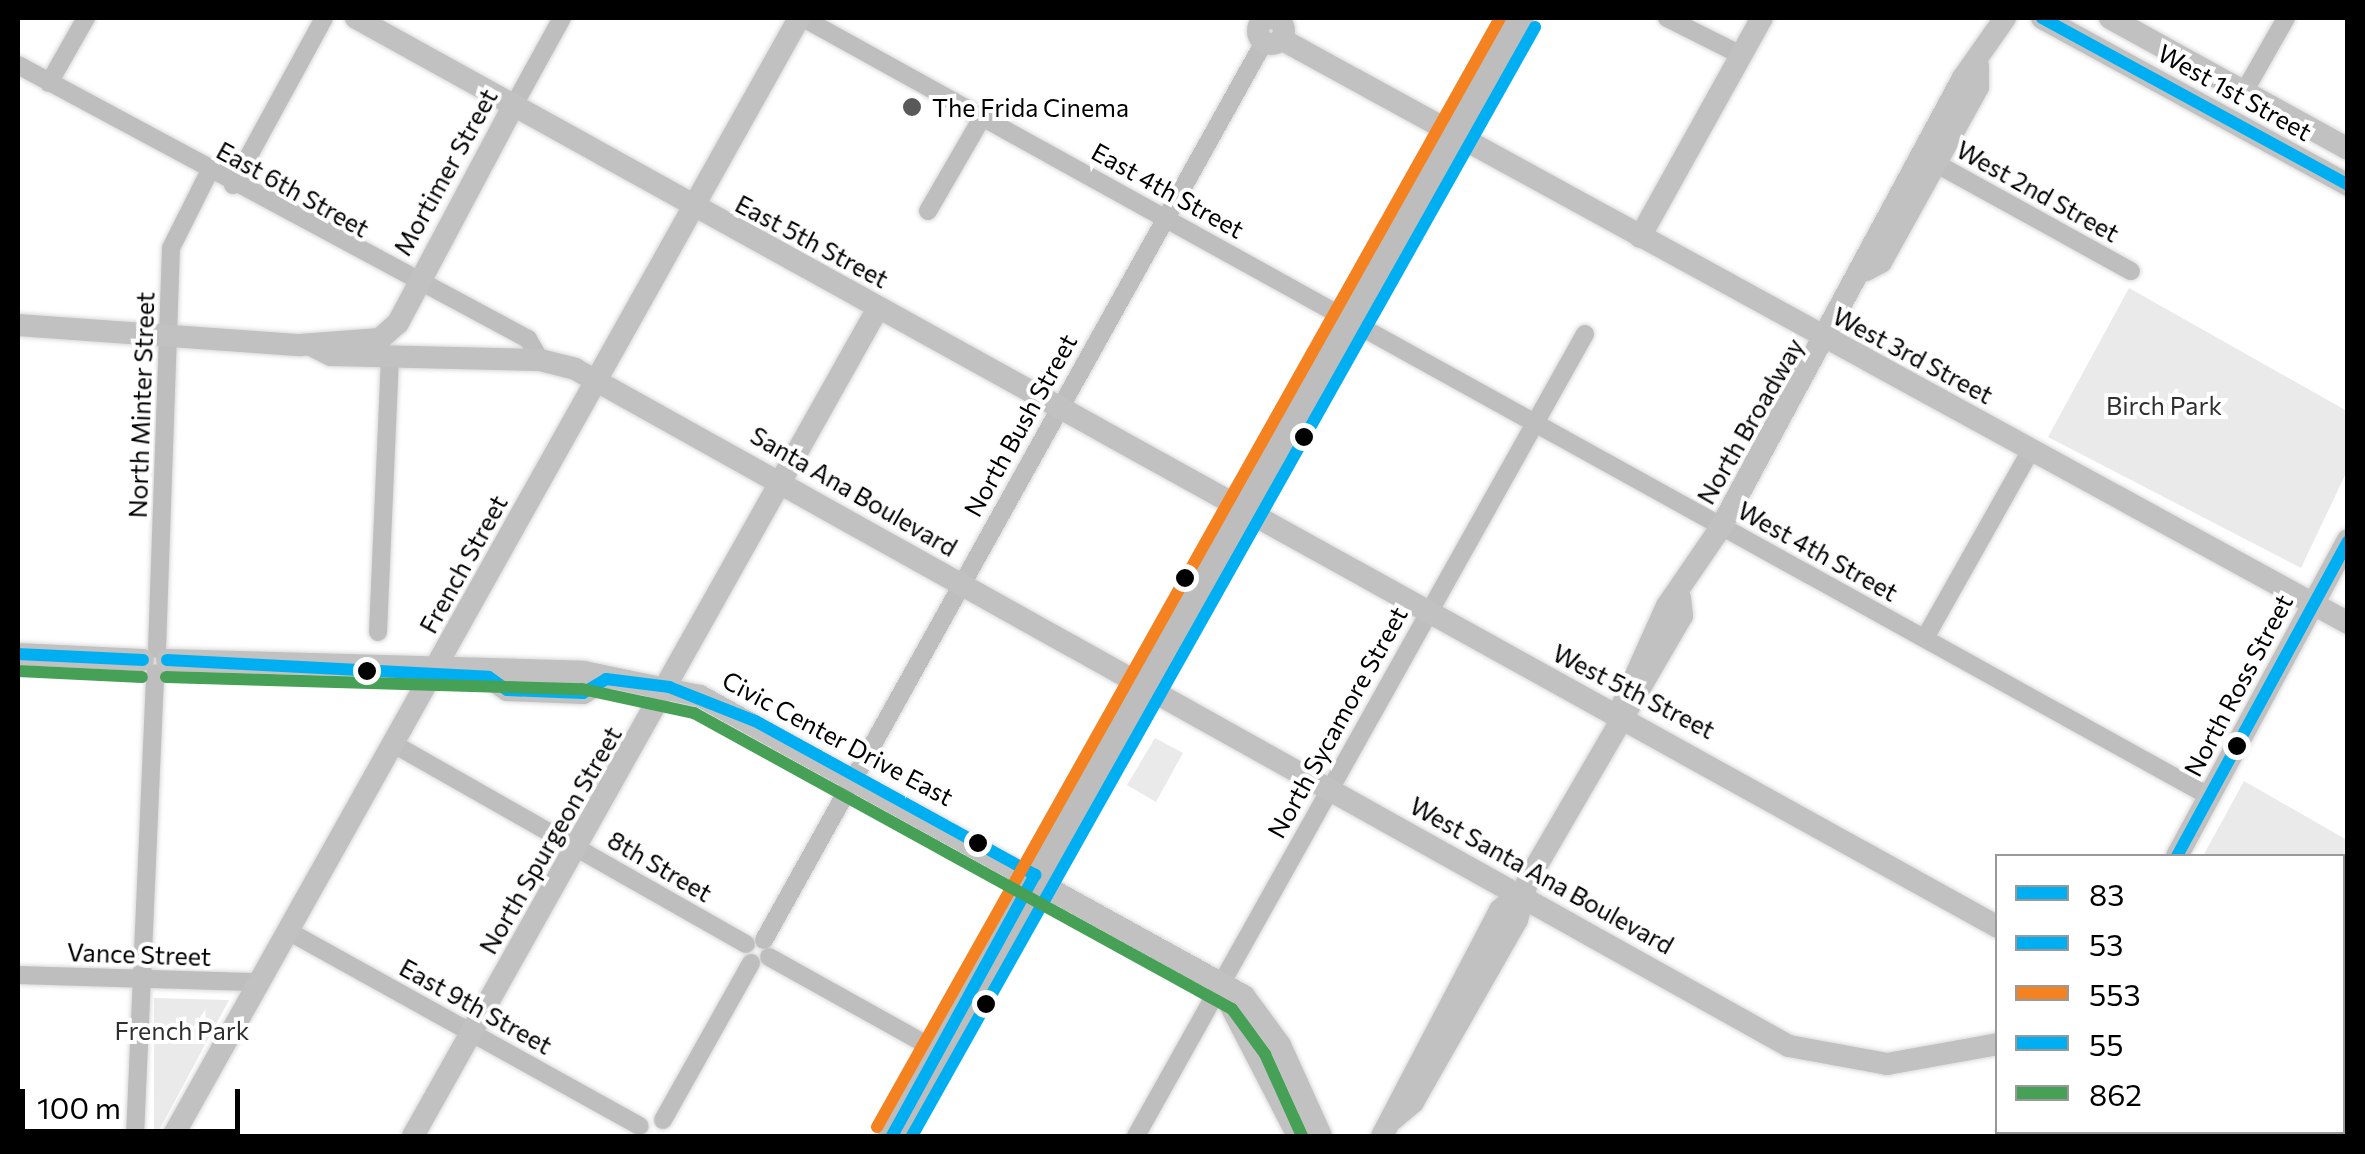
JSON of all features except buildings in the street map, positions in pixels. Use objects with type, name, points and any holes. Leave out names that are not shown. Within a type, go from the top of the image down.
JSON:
[{"type":"main road","name":"East 5th Street","points":[[356,18],[694,208],[1245,505]]},
{"type":"main road","name":"French Street","points":[[173,1136],[801,18]]},
{"type":"main road","points":[[892,1136],[1035,874],[1520,18]]},
{"type":"main road","points":[[1640,238],[1762,18]]},
{"type":"main road","name":"North Broadway","points":[[1384,1132],[1413,1102],[1481,984],[1516,920],[1520,894],[1617,716],[1638,660],[1680,598],[1828,340],[1866,270],[1866,254],[1928,159],[2005,18]]},
{"type":"main road","name":"West 1st Street","points":[[2042,18],[2348,185]]},
{"type":"main road","name":"West 1st Street","points":[[2110,18],[2348,149]]},
{"type":"main road","name":"West 3rd Street","points":[[1267,27],[1640,238],[2348,623]]},
{"type":"main road","name":"Mortimer Street","points":[[310,345],[370,343],[398,323],[416,282],[514,105]]},
{"type":"main road","name":"North Spurgeon Street","points":[[413,1136],[669,687],[878,308]]},
{"type":"main road","points":[[18,325],[108,336],[310,345]]},
{"type":"main road","points":[[18,339],[108,336]]},
{"type":"main road","name":"Santa Ana Boulevard","points":[[310,345],[390,358],[540,360],[598,381],[1082,651]]},
{"type":"main road","name":"West 5th Street","points":[[1245,505],[1430,613],[1995,926]]},
{"type":"main road","name":"North Ross Street","points":[[2178,854],[2348,540]]},
{"type":"main road","name":"West Santa Ana Boulevard","points":[[1082,651],[1816,1055],[1887,1064],[1995,1045]]},
{"type":"main road","name":"Civic Center Drive East","points":[[18,654],[606,679],[669,687],[854,775],[1035,874],[1244,996],[1280,1045],[1322,1136]]},
{"type":"main road","points":[[1220,985],[1298,1136]]},
{"type":"street","points":[[49,83],[86,18]]},
{"type":"street","points":[[233,185],[324,18]]},
{"type":"street","name":"Mortimer Street","points":[[514,105],[562,18]]},
{"type":"street","name":"East 4th Street","points":[[801,18],[1350,320]]},
{"type":"street","points":[[1666,18],[1741,54]]},
{"type":"street","points":[[2244,92],[2286,18]]},
{"type":"street","name":"North Bush Street","points":[[668,1128],[757,951],[1267,27]]},
{"type":"street","name":"East 6th Street","points":[[18,65],[233,185],[528,340],[540,360]]},
{"type":"street","points":[[928,212],[983,116]]},
{"type":"street","name":"West 2nd Street","points":[[1928,159],[2131,271]]},
{"type":"street","name":"North Minter Street","points":[[135,1136],[171,248],[210,172]]},
{"type":"street","name":"West 4th Street","points":[[1350,320],[2209,796]]},
{"type":"street","name":"North Sycamore Street","points":[[1136,1136],[1585,334]]},
{"type":"street","points":[[378,632],[390,358]]},
{"type":"street","points":[[1925,638],[2031,450]]},
{"type":"street","name":"8th Street","points":[[392,744],[938,1051]]},
{"type":"street","name":"East 9th Street","points":[[288,931],[472,1032],[638,1131]]},
{"type":"street","name":"Vance Street","points":[[18,975],[142,982],[259,982]]},
{"type":"street","points":[[638,1131],[668,1128]]},
{"type":"green space","name":"Birch Park","points":[[2129,288],[2347,411],[2347,471],[2301,568],[2048,437]]},
{"type":"green space","points":[[1155,738],[1183,753],[1156,802],[1127,785]]},
{"type":"green space","points":[[2244,781],[2347,840],[2347,929],[2345,854],[2204,854]]},
{"type":"green space","name":"French Park","points":[[154,998],[229,1000],[156,1136],[154,1136]]},
{"type":"transit line","name":"553","points":[[877,1127],[1500,18]]},
{"type":"transit line","name":"55","points":[[2042,18],[2348,185]]},
{"type":"transit line","name":"53","points":[[912,1136],[1535,27]]},
{"type":"transit line","name":"55","points":[[2178,854],[2348,541]]},
{"type":"transit line","name":"83","points":[[18,654],[143,660]]},
{"type":"transit line","name":"83","points":[[167,660],[489,677],[507,690],[583,693],[606,679],[669,687],[755,721],[1035,875]]},
{"type":"transit line","name":"862","points":[[18,671],[142,677]]},
{"type":"transit line","name":"862","points":[[166,677],[582,689],[694,713],[1232,1009],[1265,1054],[1302,1136]]},
{"type":"transit line","name":"83","points":[[892,1136],[1035,875]]},
{"type":"place","name":"The Frida Cinema","points":[[912,107]]}]
